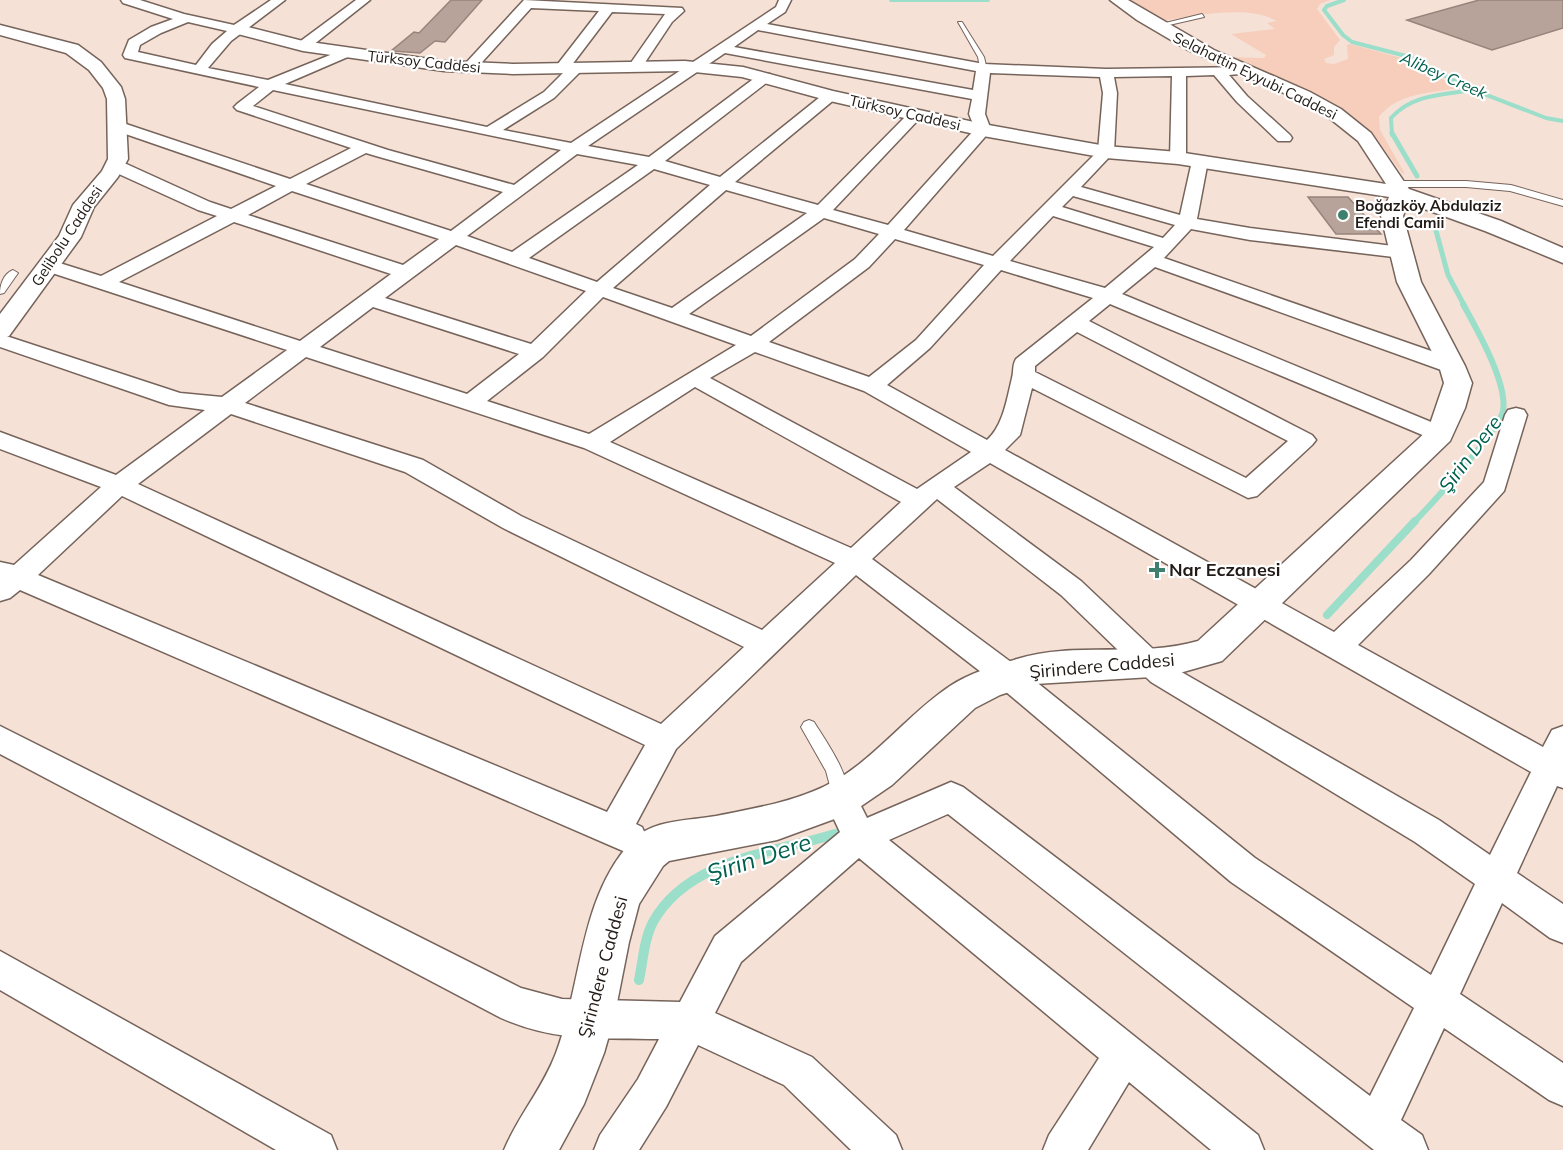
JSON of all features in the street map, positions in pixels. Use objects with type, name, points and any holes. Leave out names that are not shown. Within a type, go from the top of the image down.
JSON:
[{"type":"street","points":[[127,0],[187,18],[236,29]]},
{"type":"street","points":[[201,68],[207,57],[236,29],[279,0]]},
{"type":"street","points":[[303,46],[364,0]]},
{"type":"street","points":[[653,848],[6,579],[119,485],[576,147],[720,48],[758,26],[781,9],[785,0]]},
{"type":"street","name":"Selahattin Eyyubi Caddesi","points":[[1118,0],[1156,26],[1219,60],[1313,102],[1349,123],[1361,133],[1398,188]]},
{"type":"street","points":[[469,68],[529,2],[678,11],[667,19],[635,67]]},
{"type":"street","points":[[489,132],[549,95],[608,8]]},
{"type":"street","points":[[187,18],[156,30],[134,43],[130,55],[147,60],[201,68],[489,132],[652,163],[892,232],[1109,296],[1440,434]]},
{"type":"street","points":[[758,26],[984,68],[1106,73],[1245,70]]},
{"type":"street","name":"Türksoy Caddesi","points":[[236,29],[345,54],[469,68],[693,67],[765,77],[830,96],[914,116],[1106,152],[1189,159],[1398,188],[1563,256]]},
{"type":"street","points":[[0,30],[72,49],[87,58],[106,79],[114,93],[118,159],[116,166],[204,206],[407,273]]},
{"type":"street","points":[[720,48],[979,96]]},
{"type":"street","points":[[345,54],[273,84],[242,107],[365,147],[518,192]]},
{"type":"street","points":[[592,442],[753,344],[862,263],[983,130],[977,114],[984,68]]},
{"type":"street","points":[[614,832],[665,740],[854,560],[927,494],[990,452],[1008,435],[1024,375],[1024,364],[1109,296],[1159,252],[1187,223],[1189,159],[1179,71]]},
{"type":"street","points":[[1218,71],[1242,99],[1284,138]]},
{"type":"street","points":[[872,386],[923,344],[997,263],[1106,152],[1110,93],[1106,73]]},
{"type":"street","points":[[515,260],[652,163],[765,77]]},
{"type":"street","points":[[470,403],[535,352],[600,290],[722,184],[830,96]]},
{"type":"street","points":[[674,316],[821,212],[914,116]]},
{"type":"street","points":[[117,126],[210,159],[454,238],[872,386],[1336,648],[1558,760],[1497,879],[1377,1127]]},
{"type":"street","points":[[102,283],[365,147]]},
{"type":"street","name":"Gelibolu Caddesi","points":[[0,331],[50,266],[70,237],[84,206],[116,166]]},
{"type":"street","name":"Şirindere Caddesi","points":[[529,1150],[557,1105],[576,1065],[591,1018],[602,957],[614,915],[635,869],[653,848],[784,819],[824,807],[877,776],[962,698],[984,685],[1040,668],[1149,662],[1193,657],[1210,651],[1440,434],[1456,396],[1458,383],[1452,366],[1409,282],[1392,216],[1398,188]]},
{"type":"street","points":[[1069,189],[1187,223],[1250,234],[1402,252]]},
{"type":"street","points":[[1049,209],[1452,366]]},
{"type":"street","points":[[50,266],[592,442],[854,560],[1009,677],[1243,870],[1563,1086]]},
{"type":"street","points":[[370,300],[535,352]]},
{"type":"street","points":[[1024,375],[1248,489],[1304,440],[1074,322]]},
{"type":"street","points":[[0,340],[177,400],[228,405],[414,466],[512,522],[766,645]]},
{"type":"street","points":[[694,378],[927,494],[1071,588],[1161,674],[1427,831],[1563,925]]},
{"type":"street","points":[[1336,648],[1420,567],[1495,485],[1516,414]]},
{"type":"street","points":[[0,440],[119,485],[665,740]]},
{"type":"street","points":[[0,740],[514,1005],[562,1018],[690,1021],[798,1071],[881,1150]]},
{"type":"street","points":[[615,1150],[652,1093],[728,949],[859,837],[951,797],[1407,1150]]},
{"type":"street","points":[[840,798],[859,837],[1243,1150]]},
{"type":"street","points":[[0,969],[316,1150]]},
{"type":"street","points":[[1064,1150],[1125,1053]]},
{"type":"lane","points":[[1156,26],[1202,16]]},
{"type":"lane","points":[[960,23],[981,57],[984,68]]},
{"type":"lane","points":[[1398,188],[1466,184],[1511,188],[1563,203]]},
{"type":"lane","points":[[0,291],[13,273]]},
{"type":"lane","points":[[809,727],[834,769],[840,798]]},
{"type":"shaded area","points":[[1129,0],[1330,0],[1320,4],[1317,9],[1340,40],[1334,47],[1334,55],[1324,59],[1326,63],[1334,64],[1348,59],[1347,45],[1350,44],[1409,60],[1458,88],[1415,95],[1395,103],[1379,117],[1380,130],[1405,174],[1375,137],[1347,113],[1203,46],[1207,45],[1227,57],[1264,58],[1266,55],[1231,34],[1275,29],[1267,23],[1276,21],[1265,16],[1236,12],[1204,14],[1161,21]]},
{"type":"building","points":[[451,0],[482,0],[445,42],[435,41],[420,53],[391,51],[414,32],[419,33]]},
{"type":"building","points":[[1479,0],[1563,0],[1563,28],[1492,50],[1407,20]]},
{"type":"building","name":"Boğazköy Abdulaziz Efendi Camii","points":[[1308,197],[1348,197],[1381,234],[1336,234]]},
{"type":"waterway","points":[[891,0],[988,0]]},
{"type":"waterway","name":"Alibey Creek","points":[[1344,0],[1327,6],[1324,10],[1343,35],[1352,42],[1410,57],[1466,87],[1546,118],[1563,121]]},
{"type":"waterway","name":"Şirin Dere","points":[[1392,135],[1391,118],[1408,104],[1428,97],[1472,90]]},
{"type":"waterway","name":"Şirin Dere","points":[[1392,133],[1417,176]]},
{"type":"waterway","name":"Şirin Dere","points":[[1435,227],[1448,275],[1464,305]]},
{"type":"waterway","name":"Şirin Dere","points":[[1414,522],[1478,450],[1499,421],[1503,411],[1501,386],[1496,371],[1463,304]]},
{"type":"waterway","name":"Şirin Dere","points":[[1327,615],[1415,521]]},
{"type":"waterway","name":"Şirin Dere","points":[[639,980],[646,943],[653,922],[668,901],[687,884],[734,861],[835,834]]},
{"type":"place","name":"Boğazköy Abdulaziz Efendi Camii","points":[[1343,215]]},
{"type":"place","name":"Nar Eczanesi","points":[[1157,570]]}]
